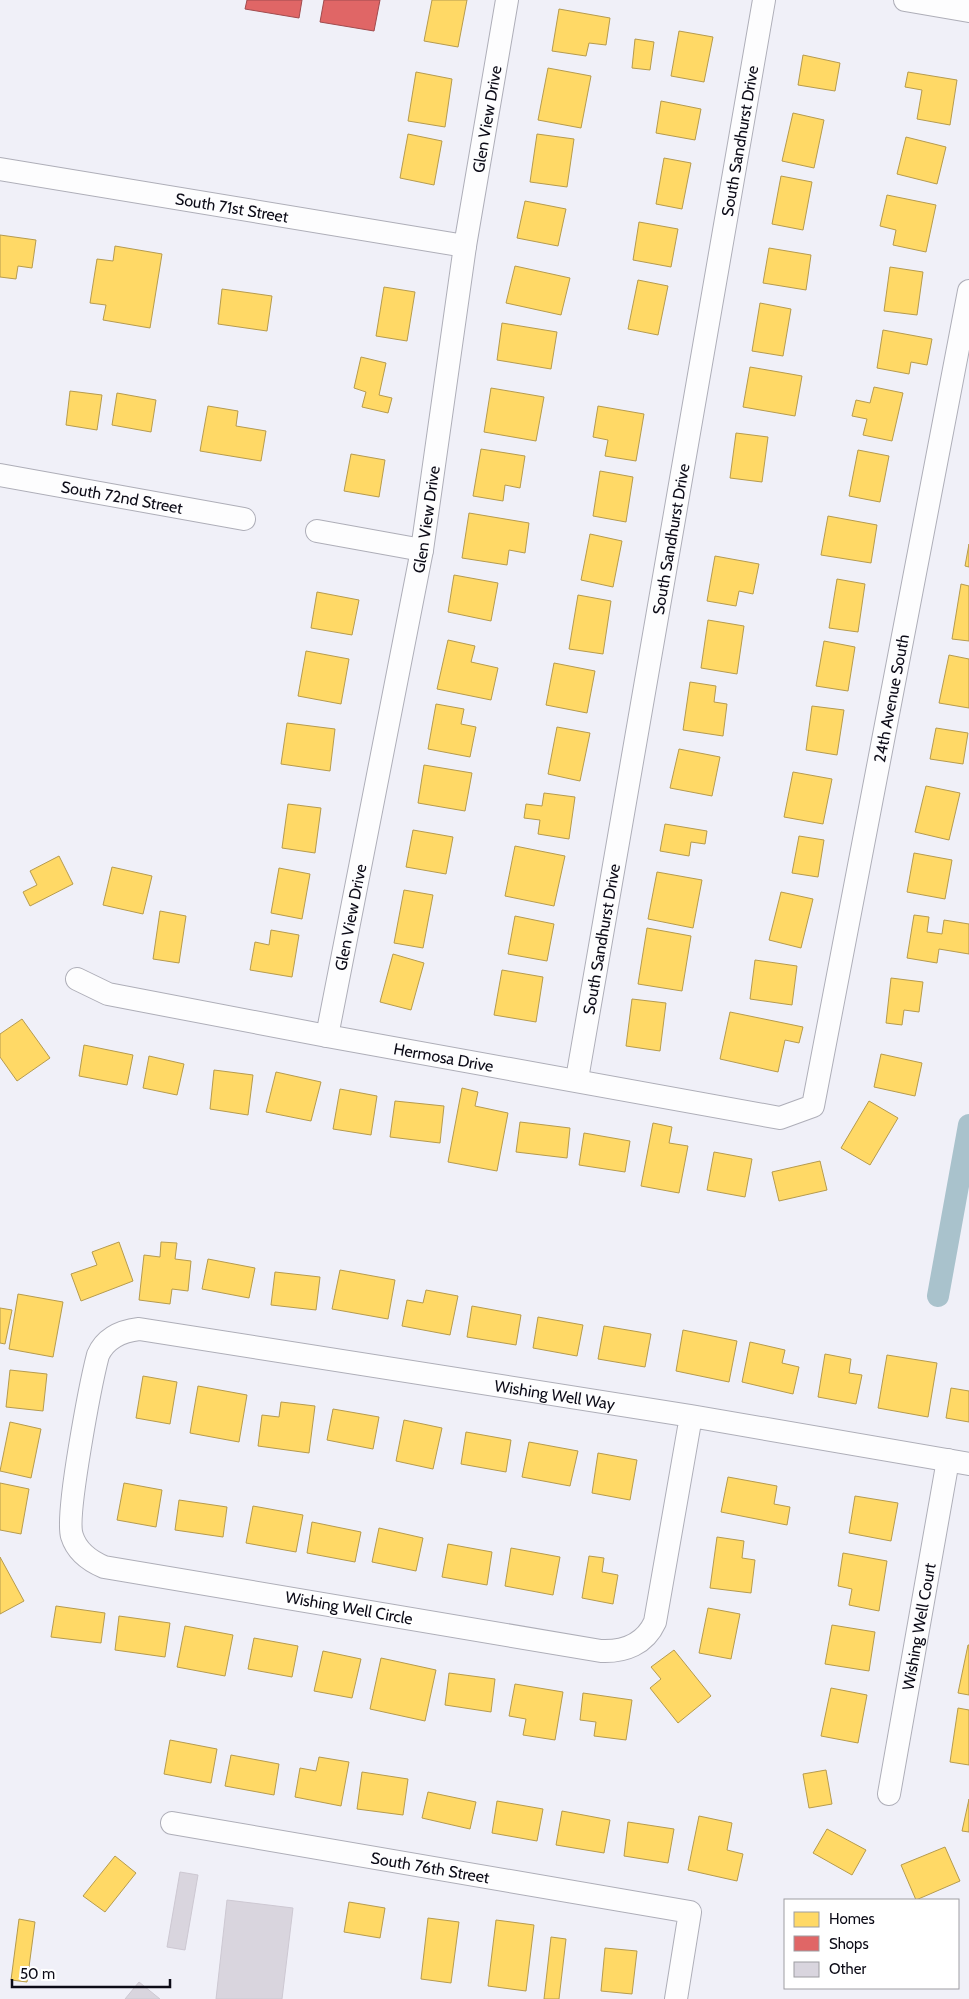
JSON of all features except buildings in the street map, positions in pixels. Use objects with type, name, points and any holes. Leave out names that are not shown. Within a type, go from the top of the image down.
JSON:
[{"type":"street","name":"Glen View Drive","points":[[327,1036],[422,550],[465,246],[507,0]]},
{"type":"street","name":"South Sandhurst Drive","points":[[577,1080],[764,0]]},
{"type":"street","points":[[905,0],[969,11]]},
{"type":"street","name":"South 71st Street","points":[[0,169],[465,246]]},
{"type":"street","name":"24th Avenue South","points":[[813,1106],[969,291]]},
{"type":"street","name":"South 72nd Street","points":[[0,475],[244,519]]},
{"type":"street","points":[[317,532],[422,550]]},
{"type":"street","name":"Hermosa Drive","points":[[77,979],[108,994],[327,1036],[780,1118],[813,1106]]},
{"type":"street","name":"Wishing Well Way","points":[[139,1329],[691,1416],[959,1462]]},
{"type":"street","name":"Wishing Well Circle","points":[[139,1329],[127,1330],[106,1342],[98,1354],[94,1370],[70,1525],[76,1546],[94,1563],[104,1567],[601,1652],[619,1651],[638,1643],[651,1630],[655,1622],[691,1416]]},
{"type":"street","name":"Wishing Well Court","points":[[889,1794],[959,1462]]},
{"type":"street","name":"South 76th Street","points":[[172,1824],[690,1912],[676,1999]]},
{"type":"waterway","points":[[938,1296],[969,1125]]}]
